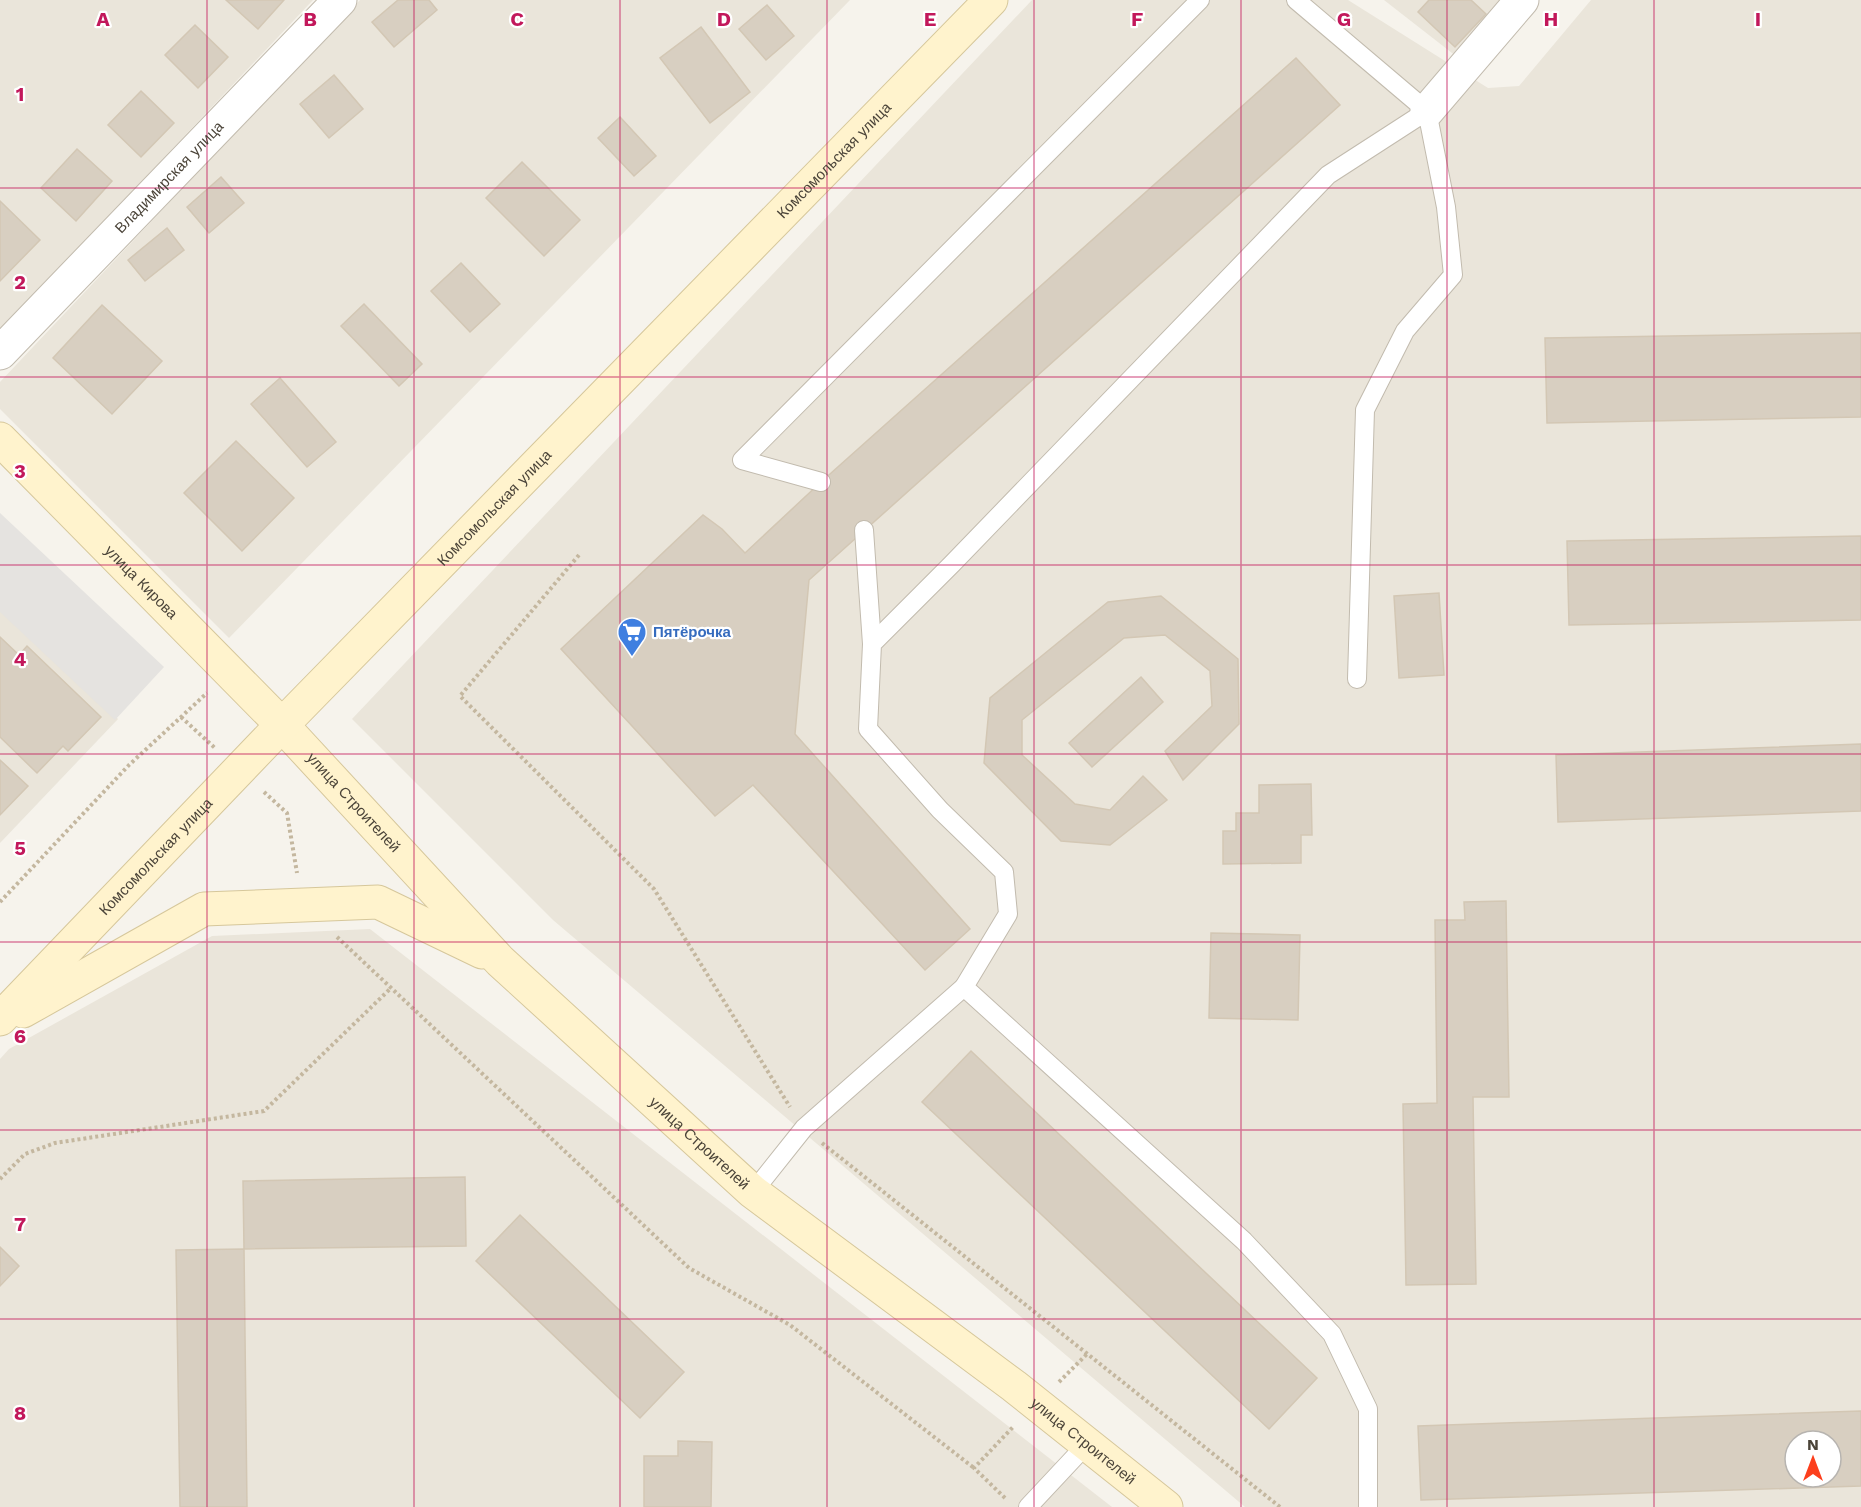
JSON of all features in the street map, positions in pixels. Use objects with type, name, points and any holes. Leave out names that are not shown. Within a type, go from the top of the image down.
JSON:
[{"type":"main road","name":"Комсомольская улица","points":[[0,1021],[239,769],[991,0]]},
{"type":"main road","name":"улица Кирова","points":[[0,439],[282,725]]},
{"type":"main road","name":"улица Строителей","points":[[282,725],[500,961],[753,1192],[1014,1386],[1166,1507]]},
{"type":"main road","points":[[0,1021],[204,909],[378,902],[500,961]]},
{"type":"street","name":"Владимирская улица","points":[[0,353],[340,0]]},
{"type":"street","points":[[1427,111],[1522,0]]},
{"type":"lane","points":[[821,482],[742,460],[1200,0]]},
{"type":"lane","points":[[1296,0],[1427,111],[1446,207],[1453,275],[1404,331],[1365,410],[1357,679]]},
{"type":"lane","points":[[872,644],[961,556],[1328,175],[1427,111]]},
{"type":"lane","points":[[753,1192],[804,1128],[964,987],[1008,914],[1004,872],[940,810],[868,729],[872,644],[864,530]]},
{"type":"lane","points":[[964,987],[1244,1241],[1332,1334],[1368,1409],[1368,1507]]},
{"type":"lane","points":[[1028,1507],[1086,1445]]},
{"type":"path","points":[[579,555],[460,696],[654,888],[804,1128],[1280,1507]]},
{"type":"path","points":[[181,717],[286,813],[303,905],[689,1268],[790,1326],[974,1468]]},
{"type":"path","points":[[0,902],[129,765]]},
{"type":"path","points":[[0,1179],[25,1154],[55,1143],[264,1111],[391,988]]},
{"type":"shaded area","points":[[0,0],[313,0],[0,331]]},
{"type":"shaded area","points":[[360,0],[850,0],[229,638],[0,409],[0,382]]},
{"type":"shaded area","points":[[1032,0],[1348,0],[1488,88],[1519,86],[1591,0],[1861,0],[1861,1507],[1245,1507],[553,920],[352,719]]},
{"type":"shaded area","points":[[1384,0],[1510,0],[1461,60]]},
{"type":"shaded area","points":[[0,513],[164,667],[115,720],[0,612]]},
{"type":"shaded area","points":[[0,605],[118,719],[0,843]]},
{"type":"shaded area","points":[[370,929],[1112,1507],[0,1507],[0,1059],[9,1049],[212,936]]},
{"type":"building","points":[[226,0],[284,0],[258,29]]},
{"type":"building","points":[[398,0],[429,0],[437,10],[394,47],[372,22]]},
{"type":"building","points":[[1429,0],[1471,0],[1486,14],[1455,47],[1418,12]]},
{"type":"building","points":[[767,5],[794,36],[766,60],[739,29]]},
{"type":"building","points":[[195,25],[228,57],[198,88],[165,55]]},
{"type":"building","points":[[701,27],[750,92],[710,123],[660,58]]},
{"type":"building","points":[[1296,58],[1340,105],[809,580],[795,734],[970,929],[925,970],[753,785],[715,816],[561,649],[703,515],[722,529],[745,553],[821,482]]},
{"type":"building","points":[[334,75],[363,109],[329,138],[300,104]]},
{"type":"building","points":[[141,91],[174,123],[141,157],[108,125]]},
{"type":"building","points":[[620,117],[656,156],[634,176],[598,138]]},
{"type":"building","points":[[77,149],[112,181],[76,221],[41,188]]},
{"type":"building","points":[[522,162],[580,220],[544,256],[486,198]]},
{"type":"building","points":[[221,177],[244,203],[209,233],[187,207]]},
{"type":"building","points":[[0,201],[40,240],[0,281]]},
{"type":"building","points":[[167,228],[184,250],[145,281],[128,260]]},
{"type":"building","points":[[461,263],[500,304],[470,332],[431,291]]},
{"type":"building","points":[[364,304],[422,364],[399,386],[341,326]]},
{"type":"building","points":[[102,305],[162,361],[112,414],[53,358]]},
{"type":"building","points":[[1861,333],[1861,417],[1547,423],[1545,338]]},
{"type":"building","points":[[280,378],[336,442],[307,467],[251,404]]},
{"type":"building","points":[[236,441],[294,498],[242,551],[184,493]]},
{"type":"building","points":[[1861,536],[1861,620],[1569,625],[1567,541]]},
{"type":"building","points":[[1439,593],[1444,675],[1399,678],[1394,596]]},
{"type":"building","points":[[1161,596],[1238,659],[1239,724],[1183,780],[1165,751],[1212,706],[1210,671],[1165,635],[1124,638],[1022,720],[1022,755],[1075,804],[1110,810],[1143,776],[1167,800],[1110,845],[1061,841],[984,763],[990,698],[1108,602]]},
{"type":"building","points":[[0,637],[19,655],[27,646],[101,717],[68,751],[63,746],[37,773],[0,737]]},
{"type":"building","points":[[1141,677],[1163,702],[1092,767],[1069,743]]},
{"type":"building","points":[[1861,744],[1861,811],[1558,822],[1556,755]]},
{"type":"building","points":[[0,760],[28,786],[0,815]]},
{"type":"building","points":[[1311,784],[1312,835],[1301,835],[1301,863],[1223,864],[1223,831],[1236,831],[1236,813],[1259,813],[1259,785]]},
{"type":"building","points":[[1506,901],[1509,1097],[1473,1097],[1476,1284],[1406,1285],[1403,1104],[1437,1103],[1435,920],[1465,920],[1464,902]]},
{"type":"building","points":[[1211,933],[1300,935],[1298,1020],[1209,1018]]},
{"type":"building","points":[[971,1051],[1317,1378],[1269,1429],[922,1102]]},
{"type":"building","points":[[465,1177],[466,1246],[244,1249],[243,1181]]},
{"type":"building","points":[[520,1215],[684,1372],[640,1418],[476,1261]]},
{"type":"building","points":[[0,1247],[19,1266],[0,1286]]},
{"type":"building","points":[[244,1249],[247,1507],[180,1507],[176,1250]]},
{"type":"building","points":[[1861,1411],[1861,1486],[1843,1487],[1843,1429],[1783,1429],[1783,1488],[1421,1500],[1418,1426]]},
{"type":"building","points":[[678,1441],[712,1442],[711,1507],[644,1507],[644,1456],[678,1456]]},
{"type":"place","name":"Пятёрочка","points":[[632,658]]}]
